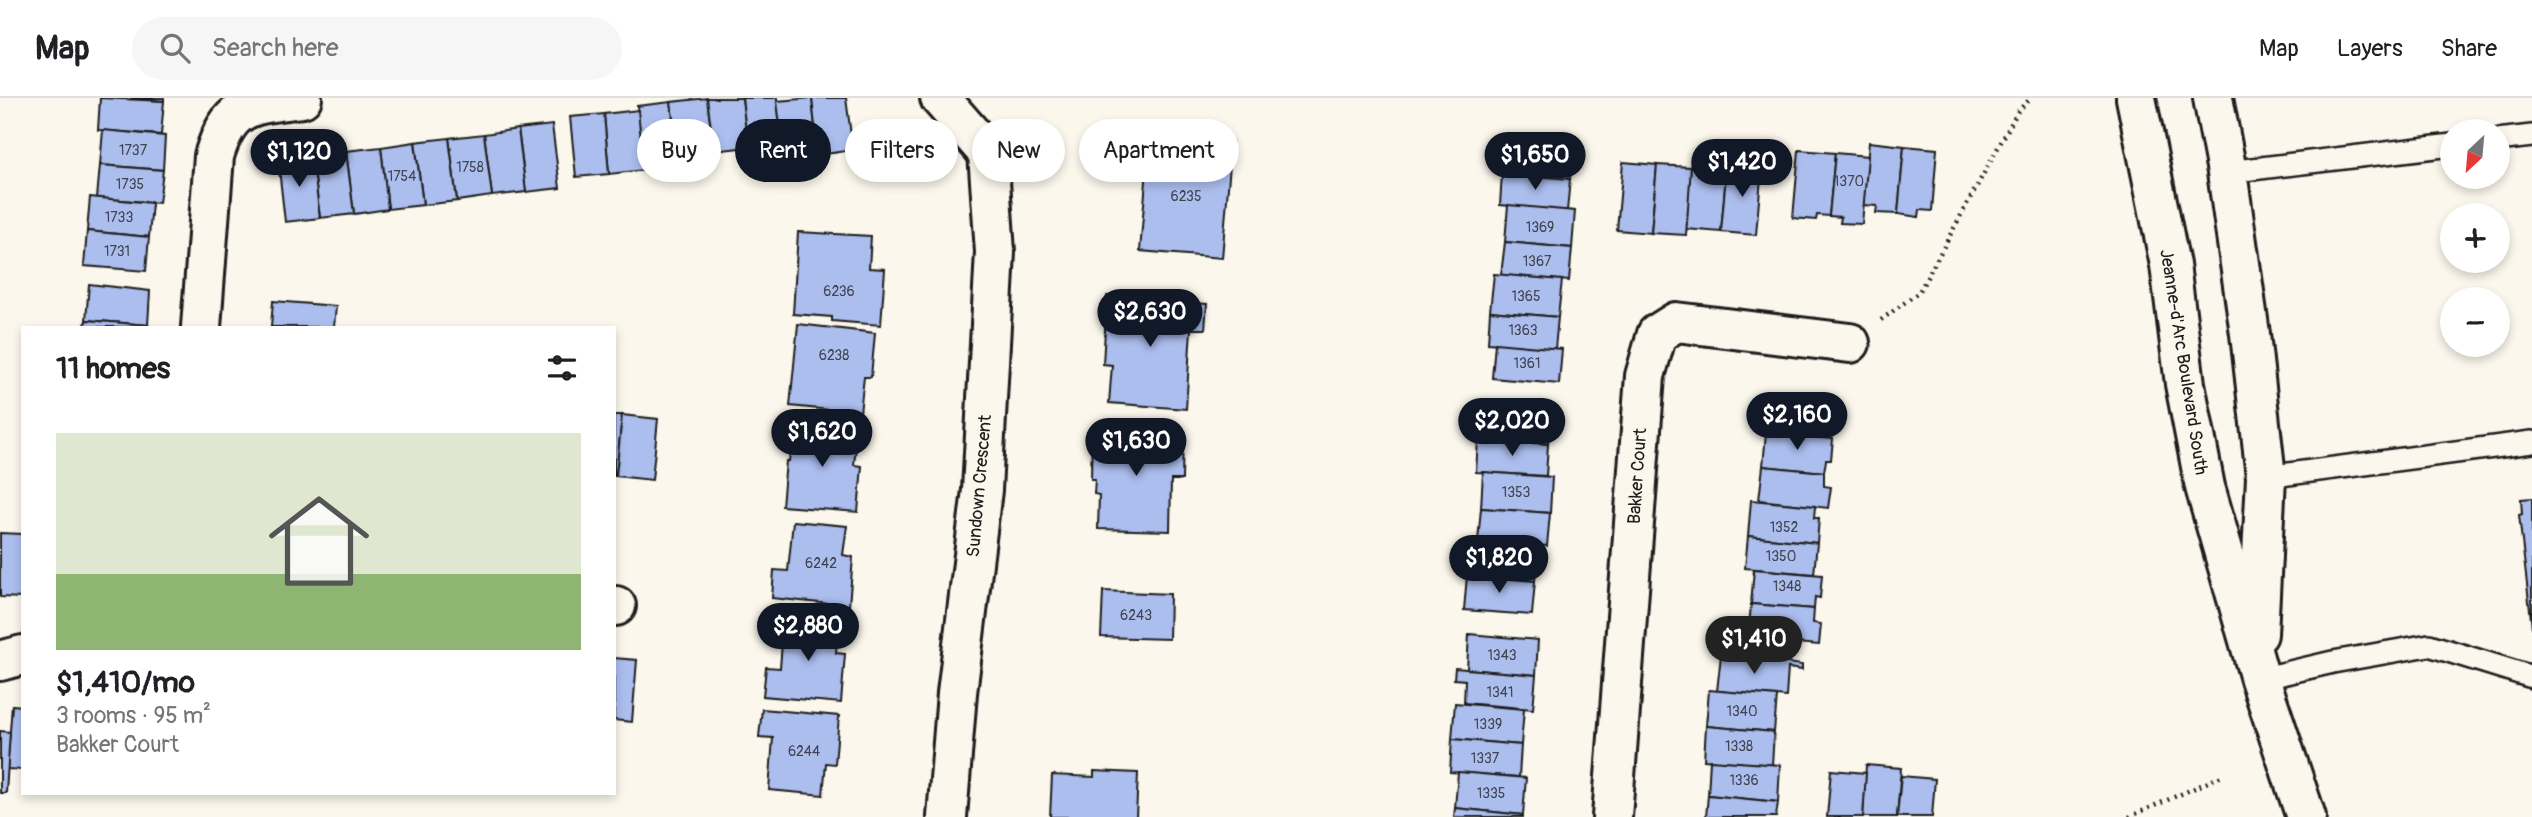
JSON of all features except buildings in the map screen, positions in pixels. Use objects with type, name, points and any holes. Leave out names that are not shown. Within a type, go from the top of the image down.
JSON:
[{"type":"street","points":[[201,326],[214,156],[219,139],[228,122],[254,105],[302,98]]},
{"type":"street","name":"Sundown Crescent","points":[[940,98],[988,153],[995,252],[982,490],[957,693],[947,817]]},
{"type":"street","name":"Jeanne-d'Arc Boulevard South","points":[[2136,98],[2170,265],[2185,384],[2205,487],[2258,671],[2306,817]]},
{"type":"street","name":"Jeanne-d'Arc Boulevard South","points":[[2213,98],[2227,172],[2250,334],[2266,477],[2258,671]]},
{"type":"street","name":"Bakker Court","points":[[1612,817],[1645,376],[1657,334],[1676,322],[1850,343]]},
{"type":"street","points":[[0,661],[21,655]]},
{"type":"lane","points":[[2510,139],[2532,136]]},
{"type":"lane","points":[[2227,172],[2440,146]]},
{"type":"lane","points":[[2266,477],[2532,442]]},
{"type":"lane","points":[[2258,671],[2333,662],[2429,645],[2532,677]]},
{"type":"path","points":[[1850,343],[1919,292],[2018,111],[2031,98]]},
{"type":"path","points":[[2129,817],[2224,775]]}]
